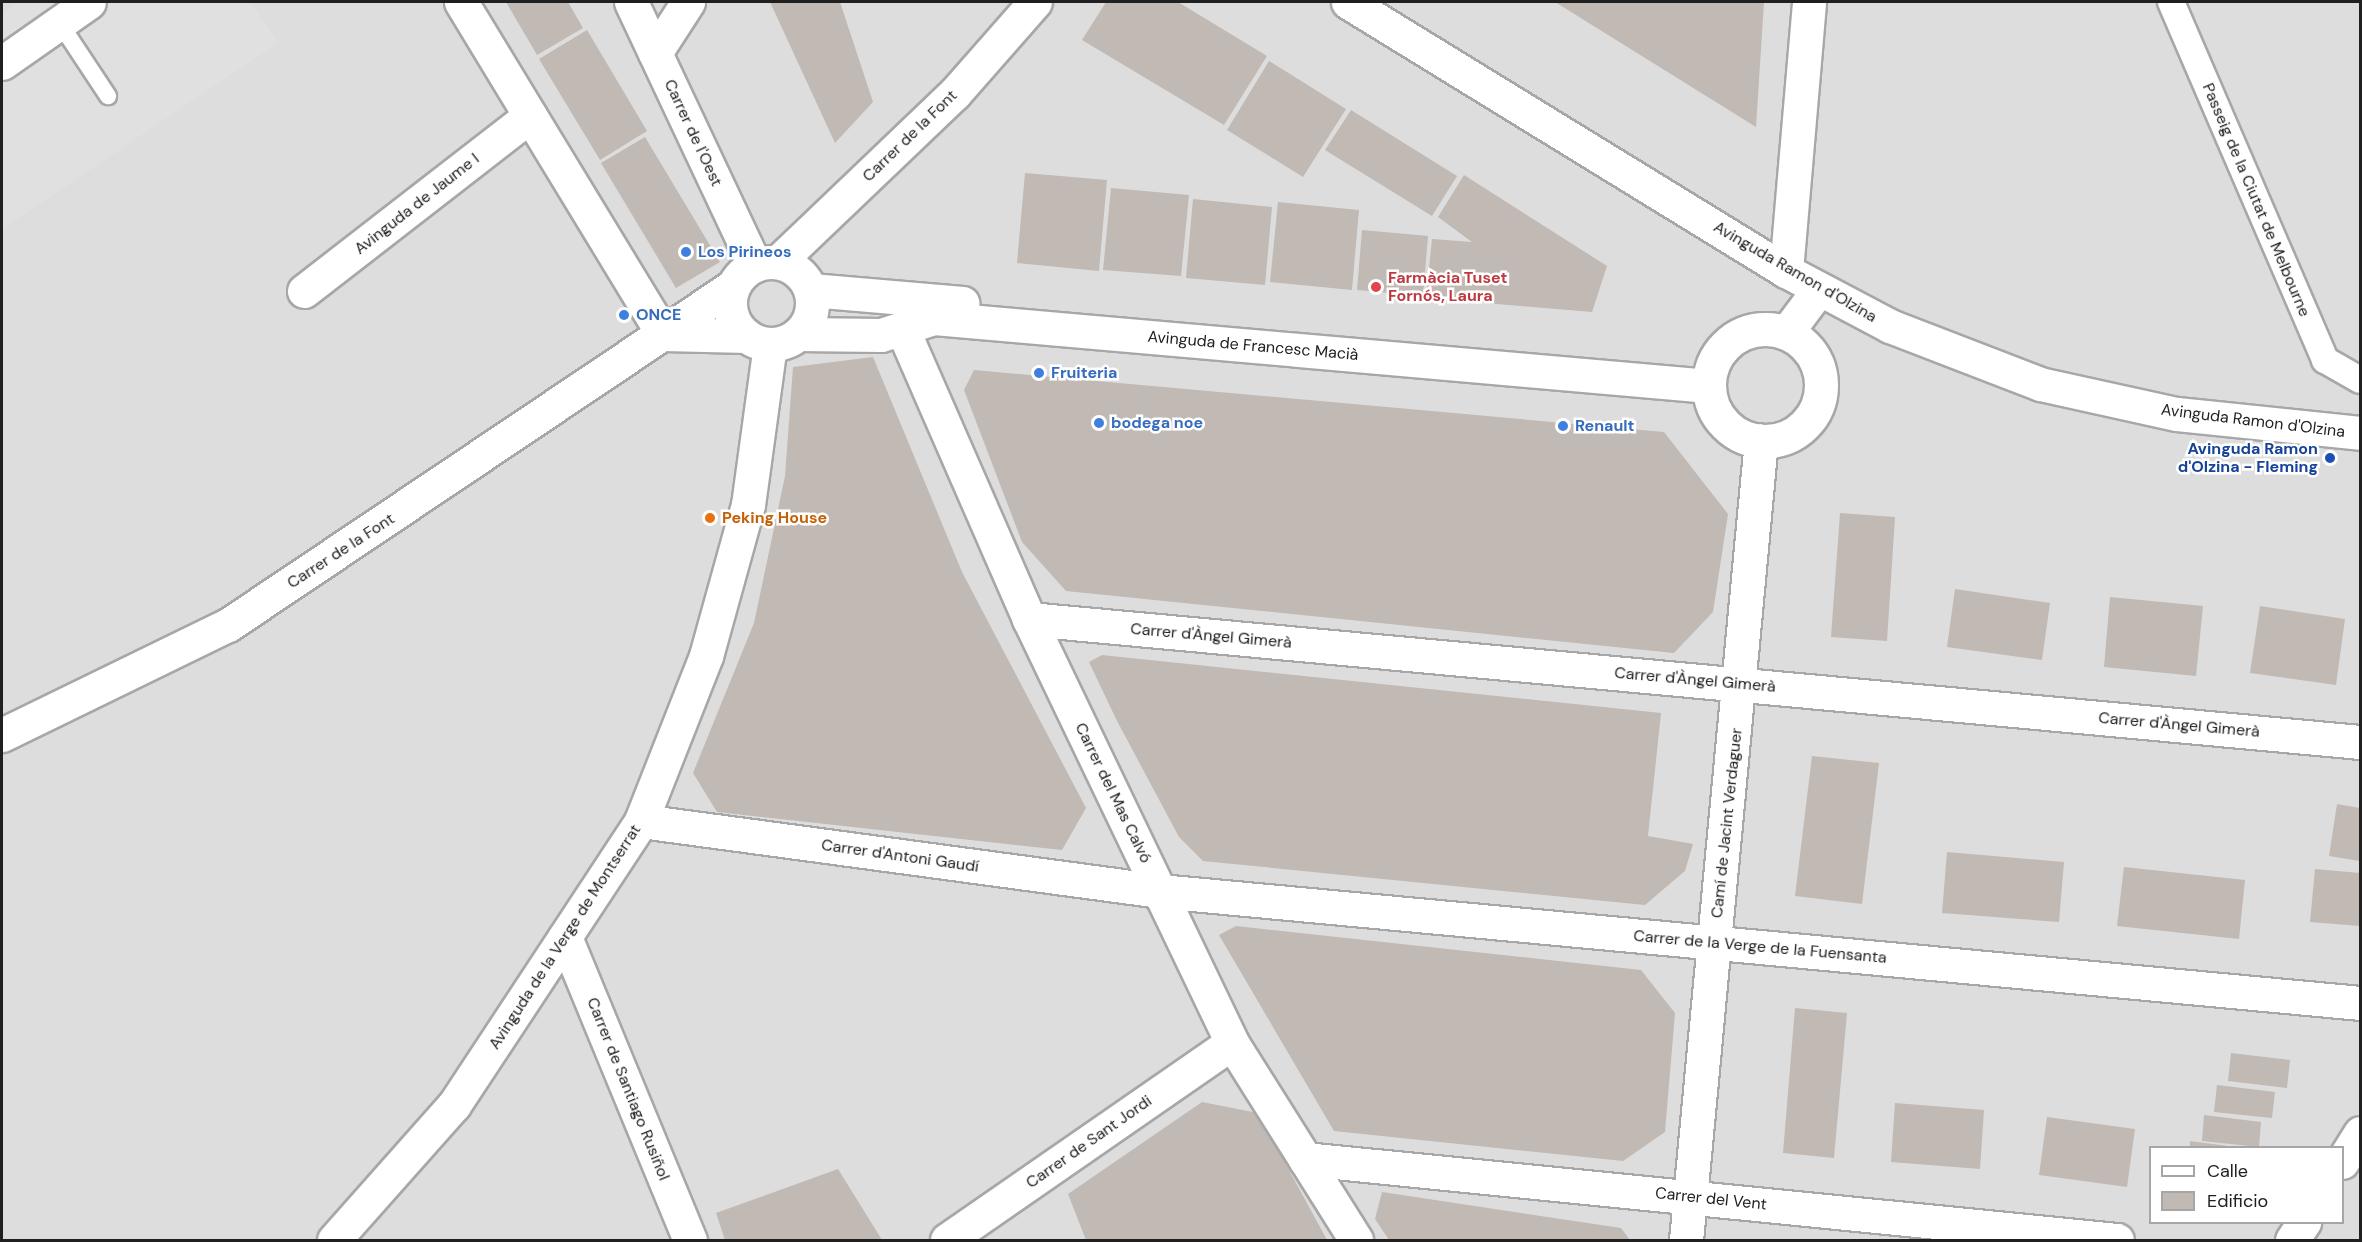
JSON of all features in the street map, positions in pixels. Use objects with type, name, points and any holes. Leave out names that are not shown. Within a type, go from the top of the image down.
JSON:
[{"type":"street","points":[[2,63],[88,2]]},
{"type":"street","points":[[461,2],[663,334],[772,338],[812,313],[811,290],[798,271],[755,271],[731,314],[772,338]]},
{"type":"street","name":"Carrer de l'Oest","points":[[631,2],[755,271]]},
{"type":"street","points":[[655,52],[688,2]]},
{"type":"street","name":"Carrer de la Font","points":[[2,735],[228,625],[755,271],[955,93],[1035,2]]},
{"type":"street","name":"Avinguda Ramon d'Olzina","points":[[1348,2],[1786,271],[1890,326],[2040,384],[2177,414],[2361,433]]},
{"type":"street","points":[[1786,271],[1809,2]]},
{"type":"street","name":"Passeig de la Ciutat de Melbourne","points":[[2171,2],[2325,360],[2361,380]]},
{"type":"street","name":"Avinguda de Jaume I","points":[[304,291],[530,116]]},
{"type":"street","points":[[1786,333],[1819,289]]},
{"type":"street","name":"Avinguda de Francesc Macià","points":[[811,290],[1710,377]]},
{"type":"street","name":"Avinguda de Francesc Macià","points":[[772,338],[881,335],[934,318],[1710,377]]},
{"type":"street","name":"Carrer del Mas Calvó","points":[[902,328],[1029,619],[1232,1043],[1356,1240]]},
{"type":"street","points":[[1768,329],[1786,333],[1812,355],[1819,371],[1819,397],[1808,421],[1794,432],[1761,441],[1745,437],[1719,417],[1710,377],[1732,339],[1768,329]]},
{"type":"street","name":"Avinguda de la Verge de Montserrat","points":[[334,1240],[454,1105],[641,821],[706,656],[748,505],[772,338]]},
{"type":"street","name":"Camí de Jacint Verdaguer","points":[[1686,1240],[1740,684],[1761,441]]},
{"type":"street","name":"Carrer d'Àngel Gimerà","points":[[1029,619],[2361,742]]},
{"type":"street","name":"Carrer d'Antoni Gaudí","points":[[641,821],[1160,891]]},
{"type":"street","name":"Carrer de la Verge de la Fuensanta","points":[[1160,891],[2361,1003]]},
{"type":"street","name":"Carrer de Santiago Rusiñol","points":[[565,937],[690,1240]]},
{"type":"street","name":"Carrer de Sant Jordi","points":[[947,1240],[1232,1043]]},
{"type":"street","points":[[2344,1160],[2361,1133]]},
{"type":"street","name":"Carrer del Vent","points":[[1305,1159],[2117,1240]]},
{"type":"street","points":[[2292,1240],[2303,1224]]},
{"type":"lane","points":[[59,22],[108,96]]},
{"type":"shaded area","points":[[2,2],[2360,2],[2360,1240],[2,1240]]},
{"type":"shaded area","points":[[18,2],[251,2],[278,43],[2,229],[2,14]]},
{"type":"building","points":[[506,2],[568,2],[583,28],[537,55]]},
{"type":"building","points":[[770,2],[840,2],[873,102],[835,143]]},
{"type":"building","points":[[1106,2],[1178,2],[1267,56],[1224,125],[1082,40]]},
{"type":"building","points":[[1555,2],[1764,2],[1756,127]]},
{"type":"building","points":[[587,30],[647,131],[600,160],[539,59]]},
{"type":"building","points":[[1269,61],[1346,109],[1303,177],[1227,130]]},
{"type":"building","points":[[1351,110],[1457,176],[1432,216],[1325,150]]},
{"type":"building","points":[[645,137],[720,262],[676,288],[601,163]]},
{"type":"building","points":[[1025,173],[1107,180],[1099,271],[1017,263]]},
{"type":"building","points":[[1464,175],[1607,266],[1592,312],[1426,298],[1432,239],[1472,242],[1438,217]]},
{"type":"building","points":[[1111,188],[1189,195],[1181,276],[1103,270]]},
{"type":"building","points":[[1193,199],[1272,207],[1265,285],[1186,278]]},
{"type":"building","points":[[1278,202],[1359,210],[1352,290],[1270,282]]},
{"type":"building","points":[[1362,230],[1428,236],[1423,296],[1357,290]]},
{"type":"building","points":[[873,357],[962,572],[1086,808],[1062,850],[717,812],[693,773],[754,623],[785,476],[793,367]]},
{"type":"building","points":[[974,370],[1664,432],[1728,514],[1713,612],[1674,653],[1066,591],[1022,542],[964,390]]},
{"type":"building","points":[[1840,513],[1895,517],[1887,641],[1831,637]]},
{"type":"building","points":[[1955,589],[2050,603],[2042,660],[1947,647]]},
{"type":"building","points":[[2110,597],[2203,606],[2196,676],[2104,667]]},
{"type":"building","points":[[2260,606],[2345,619],[2336,685],[2250,673]]},
{"type":"building","points":[[1102,655],[1661,713],[1648,836],[1693,844],[1685,871],[1645,905],[1203,861],[1179,837],[1116,719],[1089,662]]},
{"type":"building","points":[[1812,756],[1879,763],[1862,904],[1795,896]]},
{"type":"building","points":[[2337,804],[2360,808],[2360,861],[2329,856]]},
{"type":"building","points":[[1947,852],[2064,862],[2059,922],[1942,913]]},
{"type":"building","points":[[2124,867],[2245,880],[2239,939],[2117,926]]},
{"type":"building","points":[[2315,869],[2360,873],[2360,926],[2310,922]]},
{"type":"building","points":[[1236,926],[1641,970],[1675,1013],[1665,1132],[1623,1161],[1334,1131],[1219,935]]},
{"type":"building","points":[[1795,1008],[1847,1013],[1834,1158],[1783,1153]]},
{"type":"building","points":[[2231,1053],[2290,1060],[2287,1088],[2228,1081]]},
{"type":"building","points":[[2217,1085],[2275,1092],[2272,1118],[2214,1112]]},
{"type":"building","points":[[1202,1102],[1258,1113],[1327,1240],[1086,1240],[1068,1194]]},
{"type":"building","points":[[1895,1103],[1984,1110],[1980,1169],[1891,1162]]},
{"type":"building","points":[[2204,1115],[2261,1122],[2259,1146],[2202,1141]]},
{"type":"building","points":[[2047,1117],[2135,1129],[2127,1187],[2039,1175]]},
{"type":"building","points":[[2190,1141],[2228,1146],[2190,1146]]},
{"type":"building","points":[[838,1169],[882,1240],[725,1240],[716,1213]]},
{"type":"building","points":[[1382,1192],[1621,1228],[1630,1240],[1389,1240],[1375,1219]]},
{"type":"place","name":"Los Pirineos","points":[[686,252]]},
{"type":"place","name":"Farmàcia Tuset Fornós, Laura","points":[[1376,287]]},
{"type":"place","name":"ONCE","points":[[624,315]]},
{"type":"place","name":"Fruiteria","points":[[1039,373]]},
{"type":"place","name":"bodega noe","points":[[1099,423]]},
{"type":"place","name":"Renault","points":[[1563,426]]},
{"type":"place","name":"Avinguda Ramon d'Olzina - Fleming","points":[[2330,458]]},
{"type":"place","name":"Peking House","points":[[710,518]]}]
